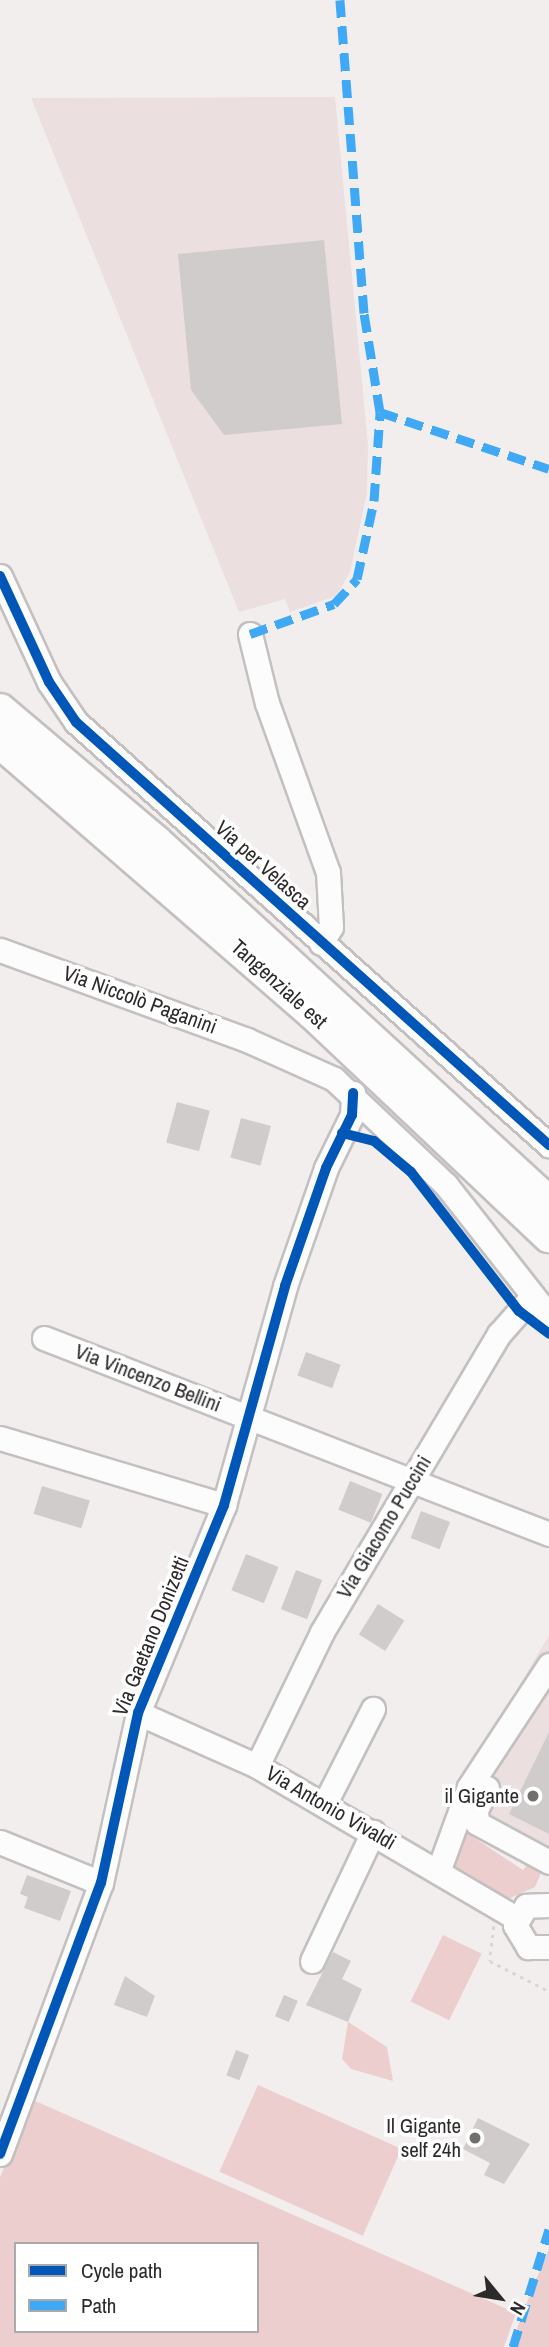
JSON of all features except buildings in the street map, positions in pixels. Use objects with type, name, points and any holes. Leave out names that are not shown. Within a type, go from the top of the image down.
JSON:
[{"type":"highway","name":"Tangenziale est","points":[[3,718],[155,841],[549,1203]]},
{"type":"highway","name":"Tangenziale est","points":[[3,718],[549,1236]]},
{"type":"street","name":"Via per Velasca","points":[[0,576],[49,682],[76,722],[549,1145]]},
{"type":"street","points":[[250,634],[267,703],[328,872],[331,927],[321,943]]},
{"type":"street","name":"Via Niccolò Paganini","points":[[0,950],[278,1054],[358,1102],[407,1146],[477,1224],[530,1299],[549,1316]]},
{"type":"street","name":"Via Gaetano Donizetti","points":[[0,2154],[101,1883],[138,1713],[224,1504],[252,1418],[285,1286],[342,1133],[358,1102]]},
{"type":"street","name":"Via Giacomo Puccini","points":[[257,1766],[322,1632],[499,1334],[530,1299]]},
{"type":"street","name":"Via Vincenzo Bellini","points":[[44,1338],[252,1418],[409,1484],[549,1534]]},
{"type":"street","points":[[0,1438],[224,1504]]},
{"type":"street","points":[[438,1872],[469,1787],[549,1665]]},
{"type":"street","points":[[549,1689],[476,1810],[484,1830],[549,1862]]},
{"type":"street","points":[[324,1805],[373,1709]]},
{"type":"street","name":"Via Antonio Vivaldi","points":[[138,1713],[257,1766],[373,1832],[438,1872],[505,1919],[522,1943],[549,1947]]},
{"type":"street","points":[[312,1961],[373,1832]]},
{"type":"street","points":[[0,1842],[101,1883]]},
{"type":"street","points":[[505,1919],[526,1906],[549,1905]]},
{"type":"path","points":[[505,1919],[490,1961],[549,1991]]},
{"type":"shaded area","points":[[335,97],[368,445],[367,493],[350,572],[336,596],[290,612],[285,599],[239,612],[31,98]]},
{"type":"shaded area","points":[[549,1635],[549,1877],[442,1819]]},
{"type":"shaded area","points":[[461,1829],[523,1870],[527,1865],[541,1873],[535,1887],[508,1899],[450,1865]]},
{"type":"shaded area","points":[[443,1935],[482,1954],[449,2020],[411,2002]]},
{"type":"shaded area","points":[[348,2022],[387,2047],[393,2081],[351,2069],[342,2059]]},
{"type":"shaded area","points":[[258,2085],[401,2149],[363,2236],[219,2172]]},
{"type":"shaded area","points":[[33,2100],[516,2313],[504,2347],[0,2347],[0,2177]]},
{"type":"shaded area","points":[[549,2249],[549,2347],[510,2347],[531,2292]]},
{"type":"marked path","points":[[250,634],[334,604],[357,579],[374,501],[380,412],[364,313],[340,0]]},
{"type":"marked path","points":[[380,412],[549,469]]},
{"type":"marked path","points":[[513,2347],[549,2229]]},
{"type":"cycle path","points":[[0,576],[49,682],[76,722],[549,1145]]},
{"type":"cycle path","points":[[0,2154],[101,1883],[138,1713],[224,1505],[285,1286],[326,1168],[352,1115],[353,1093]]},
{"type":"cycle path","points":[[342,1133],[374,1141],[411,1172],[519,1311],[549,1334]]},
{"type":"place","name":"il Gigante","points":[[533,1796]]},
{"type":"place","name":"Il Gigante self 24h","points":[[475,2138]]}]
